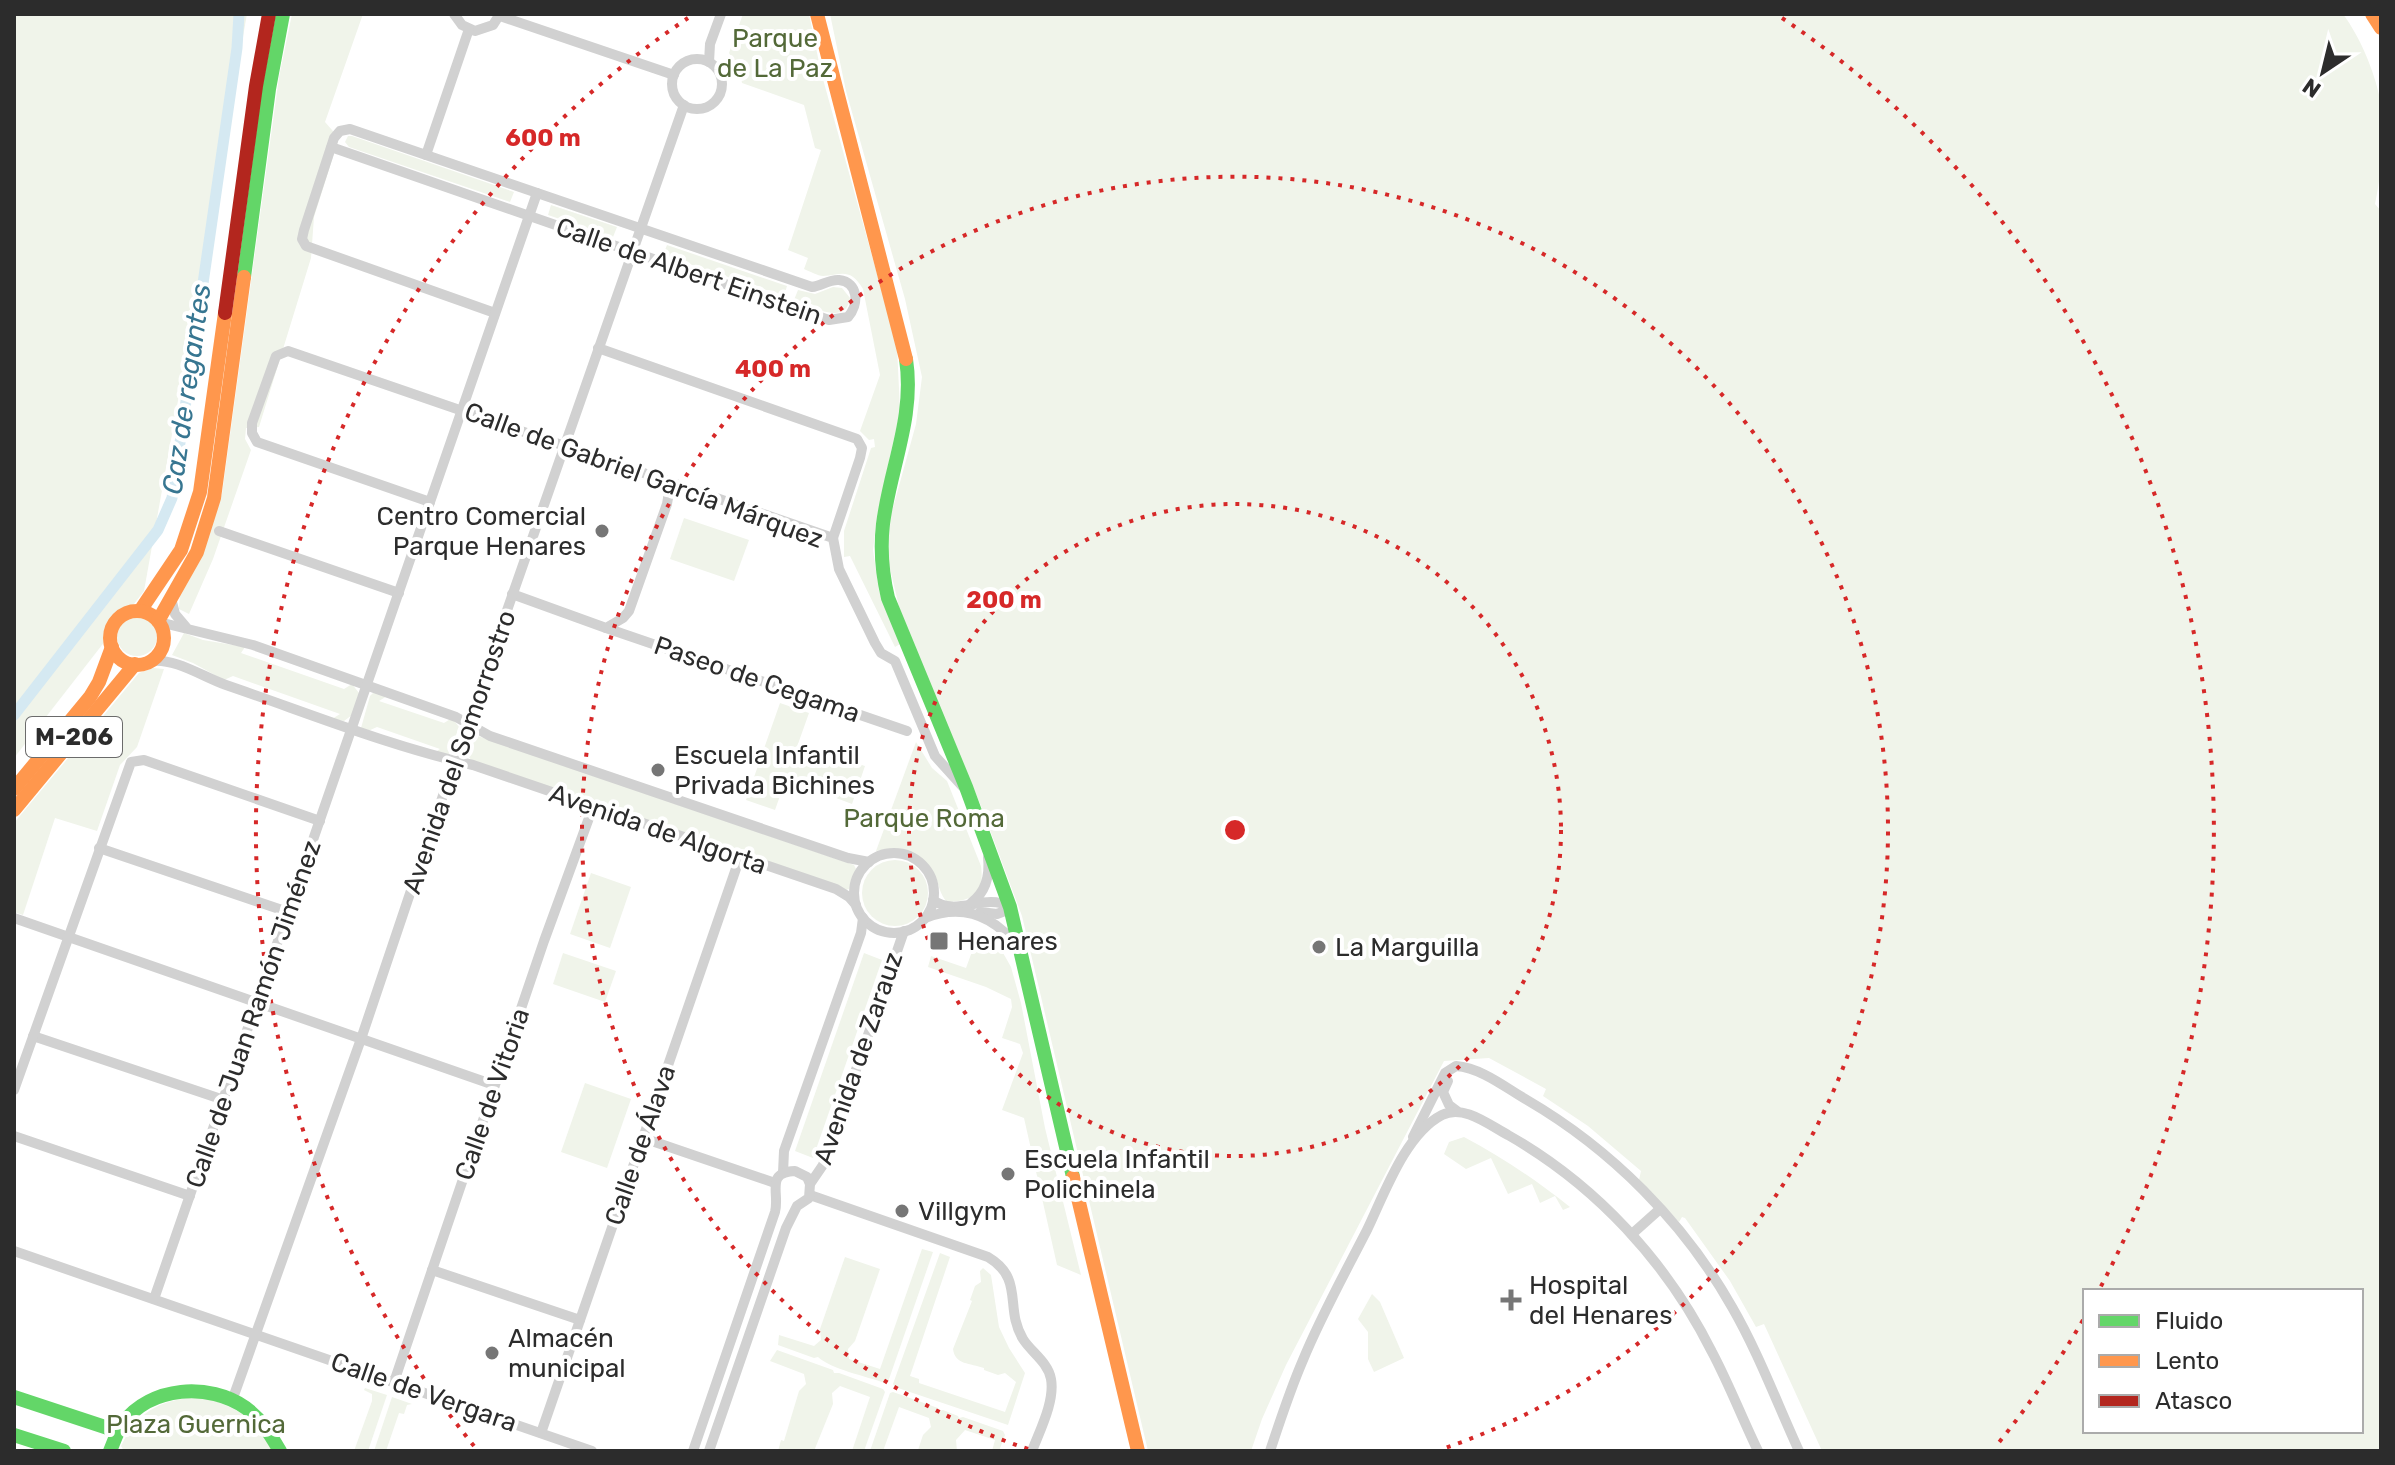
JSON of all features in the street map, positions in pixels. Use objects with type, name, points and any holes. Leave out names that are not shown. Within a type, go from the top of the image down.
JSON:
[{"type":"main road","name":"M-206","points":[[14,789],[90,697],[112,647],[110,639],[114,624],[125,614],[140,611],[181,550],[200,492],[256,86],[269,14]]},
{"type":"main road","points":[[158,621],[197,552],[214,498],[267,104],[283,14]]},
{"type":"main road","points":[[817,14],[905,354],[909,381],[908,402],[883,522],[880,558],[883,577],[888,598],[968,794],[1010,908],[1138,1451]]},
{"type":"main road","points":[[2372,14],[2381,28]]},
{"type":"main road","points":[[112,647],[123,661],[135,664],[151,661],[159,653],[163,632],[158,621],[140,611]]},
{"type":"main road","name":"M-206","points":[[14,810],[135,664]]},
{"type":"main road","points":[[110,1451],[117,1431],[141,1406],[170,1393],[200,1390],[233,1398],[254,1412],[268,1428],[280,1451]]},
{"type":"main road","points":[[14,1397],[117,1431]]},
{"type":"main road","points":[[14,1435],[64,1451]]},
{"type":"street","points":[[454,14],[469,29],[487,29],[500,15],[674,75]]},
{"type":"street","points":[[704,60],[721,14]]},
{"type":"street","points":[[426,155],[469,29]]},
{"type":"street","points":[[704,60],[721,77],[718,97],[706,107],[684,105],[674,92],[674,75],[685,62],[704,60]]},
{"type":"street","name":"Avenida del Somorrostro","points":[[233,1398],[361,1039],[512,594],[684,105]]},
{"type":"street","name":"Calle de Albert Einstein","points":[[350,129],[426,155],[812,287],[842,281],[854,290],[855,308],[843,319],[829,320],[331,147],[340,131],[350,129]]},
{"type":"street","points":[[331,147],[302,235],[306,246],[495,313]]},
{"type":"street","name":"Calle de Juan Ramón Jiménez","points":[[154,1299],[537,193]]},
{"type":"street","points":[[598,348],[857,439],[862,448],[860,458],[833,538]]},
{"type":"street","name":"Calle de Gabriel García Márquez","points":[[430,502],[257,442],[252,433],[252,423],[273,359],[279,353],[288,351],[833,538],[839,569],[875,643],[881,653],[895,661],[935,756],[968,794]]},
{"type":"street","name":"Paseo de Cegama","points":[[606,628],[629,611],[667,504],[669,492],[665,480]]},
{"type":"street","points":[[219,531],[399,593]]},
{"type":"street","name":"Paseo de Cegama","points":[[512,594],[907,731]]},
{"type":"street","points":[[170,595],[175,614],[186,627]]},
{"type":"street","name":"Avenida de Algorta","points":[[158,621],[253,645],[469,723],[490,736],[848,858],[869,862]]},
{"type":"street","name":"Avenida de Algorta","points":[[151,661],[167,661],[216,682],[352,729],[836,889],[856,905]]},
{"type":"street","points":[[14,1090],[131,762],[144,760],[320,821]]},
{"type":"street","name":"Calle de Vitoria","points":[[394,1382],[494,1085],[593,807]]},
{"type":"street","points":[[965,910],[975,901],[987,881],[989,866],[985,839]]},
{"type":"street","points":[[99,848],[288,912]]},
{"type":"street","points":[[925,918],[933,900],[930,876],[913,858],[889,853],[869,862],[856,879],[856,905],[863,918],[881,931],[904,931],[925,918],[965,910],[995,922],[1021,951]]},
{"type":"street","name":"Calle de Álava","points":[[541,1433],[740,857]]},
{"type":"street","points":[[933,900],[945,907],[997,914],[1010,908]]},
{"type":"street","points":[[14,918],[494,1085]]},
{"type":"street","name":"Avenida de Zarauz","points":[[775,1183],[783,1173],[784,1151],[861,933],[863,918]]},
{"type":"street","name":"Avenida de Zarauz","points":[[709,1451],[786,1228],[823,1165],[904,931]]},
{"type":"street","points":[[33,1036],[224,1100]]},
{"type":"street","points":[[1270,1451],[1303,1359],[1445,1073],[1456,1066],[1475,1070],[1547,1112],[1616,1164],[1660,1209],[1712,1274],[1733,1309],[1799,1451]]},
{"type":"street","points":[[1463,1067],[1454,1073],[1443,1092],[1449,1105],[1520,1142],[1568,1175],[1632,1234],[1660,1268],[1691,1315],[1712,1352],[1758,1451]]},
{"type":"street","points":[[1410,1146],[1435,1119],[1457,1111]]},
{"type":"street","points":[[14,1136],[190,1196]]},
{"type":"street","points":[[643,1138],[775,1183],[778,1200],[787,1206],[797,1206]]},
{"type":"street","name":"Avenida de Zarauz","points":[[783,1173],[800,1172],[810,1190]]},
{"type":"street","points":[[810,1190],[988,1257],[1006,1271],[1012,1285],[1018,1328],[1051,1379],[1048,1403],[1032,1451]]},
{"type":"street","points":[[693,1451],[778,1200]]},
{"type":"street","points":[[1632,1234],[1660,1209]]},
{"type":"street","name":"Calle de Vergara","points":[[14,1251],[592,1451]]},
{"type":"street","points":[[432,1270],[580,1320]]},
{"type":"green space","points":[[14,14],[247,14],[144,591],[14,758]]},
{"type":"green space","points":[[292,14],[363,14],[325,122],[339,138],[314,217],[311,258],[259,427],[246,428],[245,439],[251,450],[213,559],[189,614],[179,609],[180,595],[222,494],[279,77]]},
{"type":"green space","name":"Parque de La Paz","points":[[743,14],[809,14],[821,72],[897,346],[900,411],[877,516],[873,550],[879,591],[900,644],[895,647],[850,556],[844,557],[844,531],[871,448],[875,447],[874,439],[869,440],[860,431],[880,375],[863,289],[849,275],[821,276],[804,269],[808,258],[788,250],[821,150],[815,148],[804,105],[742,83],[729,53]]},
{"type":"green space","points":[[830,14],[2343,14],[2370,65],[2383,122],[2375,204],[2381,211],[2381,1451],[1822,1451],[1764,1324],[1756,1327],[1730,1281],[1685,1218],[1682,1217],[1679,1222],[1639,1180],[1641,1171],[1588,1126],[1543,1096],[1546,1089],[1489,1058],[1444,1061],[1286,1365],[1251,1451],[1148,1451],[1022,916],[981,806],[900,611],[888,560],[891,515],[916,424],[922,377],[905,299],[846,91]]},
{"type":"green space","points":[[348,136],[514,192],[510,202],[349,147],[345,142]]},
{"type":"green space","points":[[551,205],[617,227],[613,237],[548,215]]},
{"type":"green space","points":[[667,245],[787,286],[784,296],[663,255]]},
{"type":"green space","points":[[833,287],[842,288],[850,298],[842,311],[818,310],[794,300],[798,290],[815,294]]},
{"type":"green space","points":[[684,518],[749,540],[734,581],[670,559]]},
{"type":"green space","points":[[137,616],[151,622],[157,636],[151,650],[137,656],[123,650],[117,636],[123,622]]},
{"type":"green space","points":[[184,633],[203,640],[245,647],[241,653],[344,689],[352,684],[359,693],[352,715],[344,721],[332,719],[340,714],[233,676],[224,680],[172,655]]},
{"type":"green space","points":[[153,668],[164,669],[137,747],[120,765],[97,831],[55,818],[23,915],[14,912],[14,823],[139,673]]},
{"type":"green space","points":[[374,692],[387,696],[379,701],[444,723],[452,718],[459,727],[449,754],[434,753],[440,749],[377,727],[368,731],[361,728],[370,696]]},
{"type":"green space","points":[[780,703],[809,713],[798,744],[865,766],[852,804],[786,779],[775,810],[746,800]]},
{"type":"green space","points":[[475,735],[854,865],[856,869],[849,889],[471,760],[466,752]]},
{"type":"green space","name":"Parque Roma","points":[[916,742],[932,768],[947,781],[981,866],[979,889],[970,898],[947,902],[933,872],[916,855],[893,849],[876,851]]},
{"type":"green space","points":[[895,860],[918,870],[928,893],[918,916],[895,926],[872,916],[862,893],[872,870]]},
{"type":"green space","points":[[591,873],[631,887],[610,948],[570,934]]},
{"type":"green space","points":[[986,936],[998,944],[1011,967],[1045,1128],[1081,1275],[1057,1265],[1024,1118],[1002,1110],[1023,1053],[1020,1044],[1002,1038],[1012,1007],[1011,999],[928,967],[931,956],[966,968],[977,938]]},
{"type":"green space","points":[[563,953],[616,971],[605,1002],[553,984]]},
{"type":"green space","points":[[864,953],[882,960],[813,1158],[795,1151]]},
{"type":"green space","points":[[585,1083],[631,1099],[607,1168],[561,1152]]},
{"type":"green space","points":[[1464,1137],[1518,1169],[1544,1187],[1570,1207],[1563,1210],[1555,1196],[1540,1203],[1532,1184],[1508,1194],[1491,1158],[1466,1169],[1444,1154],[1449,1142]]},
{"type":"green space","points":[[922,1249],[933,1252],[888,1382],[849,1372],[818,1357],[778,1345],[779,1335],[814,1346],[821,1340],[820,1329],[845,1257],[880,1269],[855,1341],[848,1349],[849,1359],[880,1369]]},
{"type":"green space","points":[[940,1253],[950,1257],[910,1376],[919,1379],[919,1383],[1005,1412],[1016,1382],[1005,1373],[998,1375],[960,1361],[953,1349],[975,1286],[981,1282],[980,1271],[983,1268],[991,1275],[999,1327],[1025,1373],[1008,1425],[893,1384]]},
{"type":"green space","points":[[1372,1294],[1380,1302],[1404,1358],[1374,1372],[1368,1359],[1368,1332],[1358,1319]]},
{"type":"green space","points":[[777,1350],[883,1389],[885,1392],[864,1451],[852,1451],[870,1397],[840,1386],[832,1393],[833,1404],[814,1451],[778,1451],[799,1391],[806,1384],[804,1374],[770,1361]]},
{"type":"green space","points":[[365,1388],[387,1395],[368,1451],[354,1451],[372,1401],[372,1394]]},
{"type":"green space","points":[[890,1393],[939,1411],[1003,1431],[1005,1435],[999,1451],[992,1451],[995,1440],[965,1430],[956,1440],[957,1451],[920,1451],[923,1435],[931,1427],[929,1418],[899,1407],[883,1451],[870,1451]]},
{"type":"green space","name":"Plaza Guernica","points":[[205,1397],[253,1422],[272,1451],[124,1451],[121,1446],[128,1433],[145,1414],[166,1403]]},
{"type":"green space","points":[[392,1397],[412,1404],[407,1405],[404,1414],[399,1413],[386,1451],[374,1451]]},
{"type":"waterway","name":"Caz de regantes","points":[[14,715],[158,530],[172,498],[237,48],[239,14]]},
{"type":"traffic: fast","points":[[244,277],[269,89],[283,14]]},
{"type":"traffic: fast","points":[[906,359],[905,422],[882,534],[886,589],[966,787],[1010,907],[1073,1177]]},
{"type":"traffic: fast","points":[[110,1451],[121,1426],[135,1411],[149,1401],[181,1392],[215,1394],[246,1408],[261,1422],[280,1451]]},
{"type":"traffic: fast","points":[[14,1397],[117,1431]]},
{"type":"traffic: fast","points":[[14,1435],[64,1451]]},
{"type":"traffic: slow","points":[[817,14],[906,359]]},
{"type":"traffic: slow","points":[[2372,14],[2381,28]]},
{"type":"traffic: slow","points":[[158,621],[197,552],[214,498],[244,277]]},
{"type":"traffic: slow","points":[[140,611],[181,550],[200,492],[225,313]]},
{"type":"traffic: slow","points":[[137,611],[156,619],[164,638],[156,657],[137,665],[118,657],[110,638],[118,619],[137,611]]},
{"type":"traffic: slow","points":[[14,789],[90,697],[112,647]]},
{"type":"traffic: slow","points":[[14,810],[135,664]]},
{"type":"traffic: slow","points":[[1073,1177],[1138,1451]]},
{"type":"traffic: jam","points":[[225,313],[269,14]]},
{"type":"place","name":"Centro Comercial Parque Henares","points":[[602,531]]},
{"type":"place","name":"Escuela Infantil Privada Bichines","points":[[658,770]]},
{"type":"place","name":"Henares","points":[[939,941]]},
{"type":"place","name":"La Marguilla","points":[[1319,947]]},
{"type":"place","name":"Escuela Infantil Polichinela","points":[[1008,1174]]},
{"type":"place","name":"Villgym","points":[[902,1211]]},
{"type":"place","name":"Hospital del Henares","points":[[1511,1300]]},
{"type":"place","name":"Almacén municipal","points":[[492,1353]]}]
